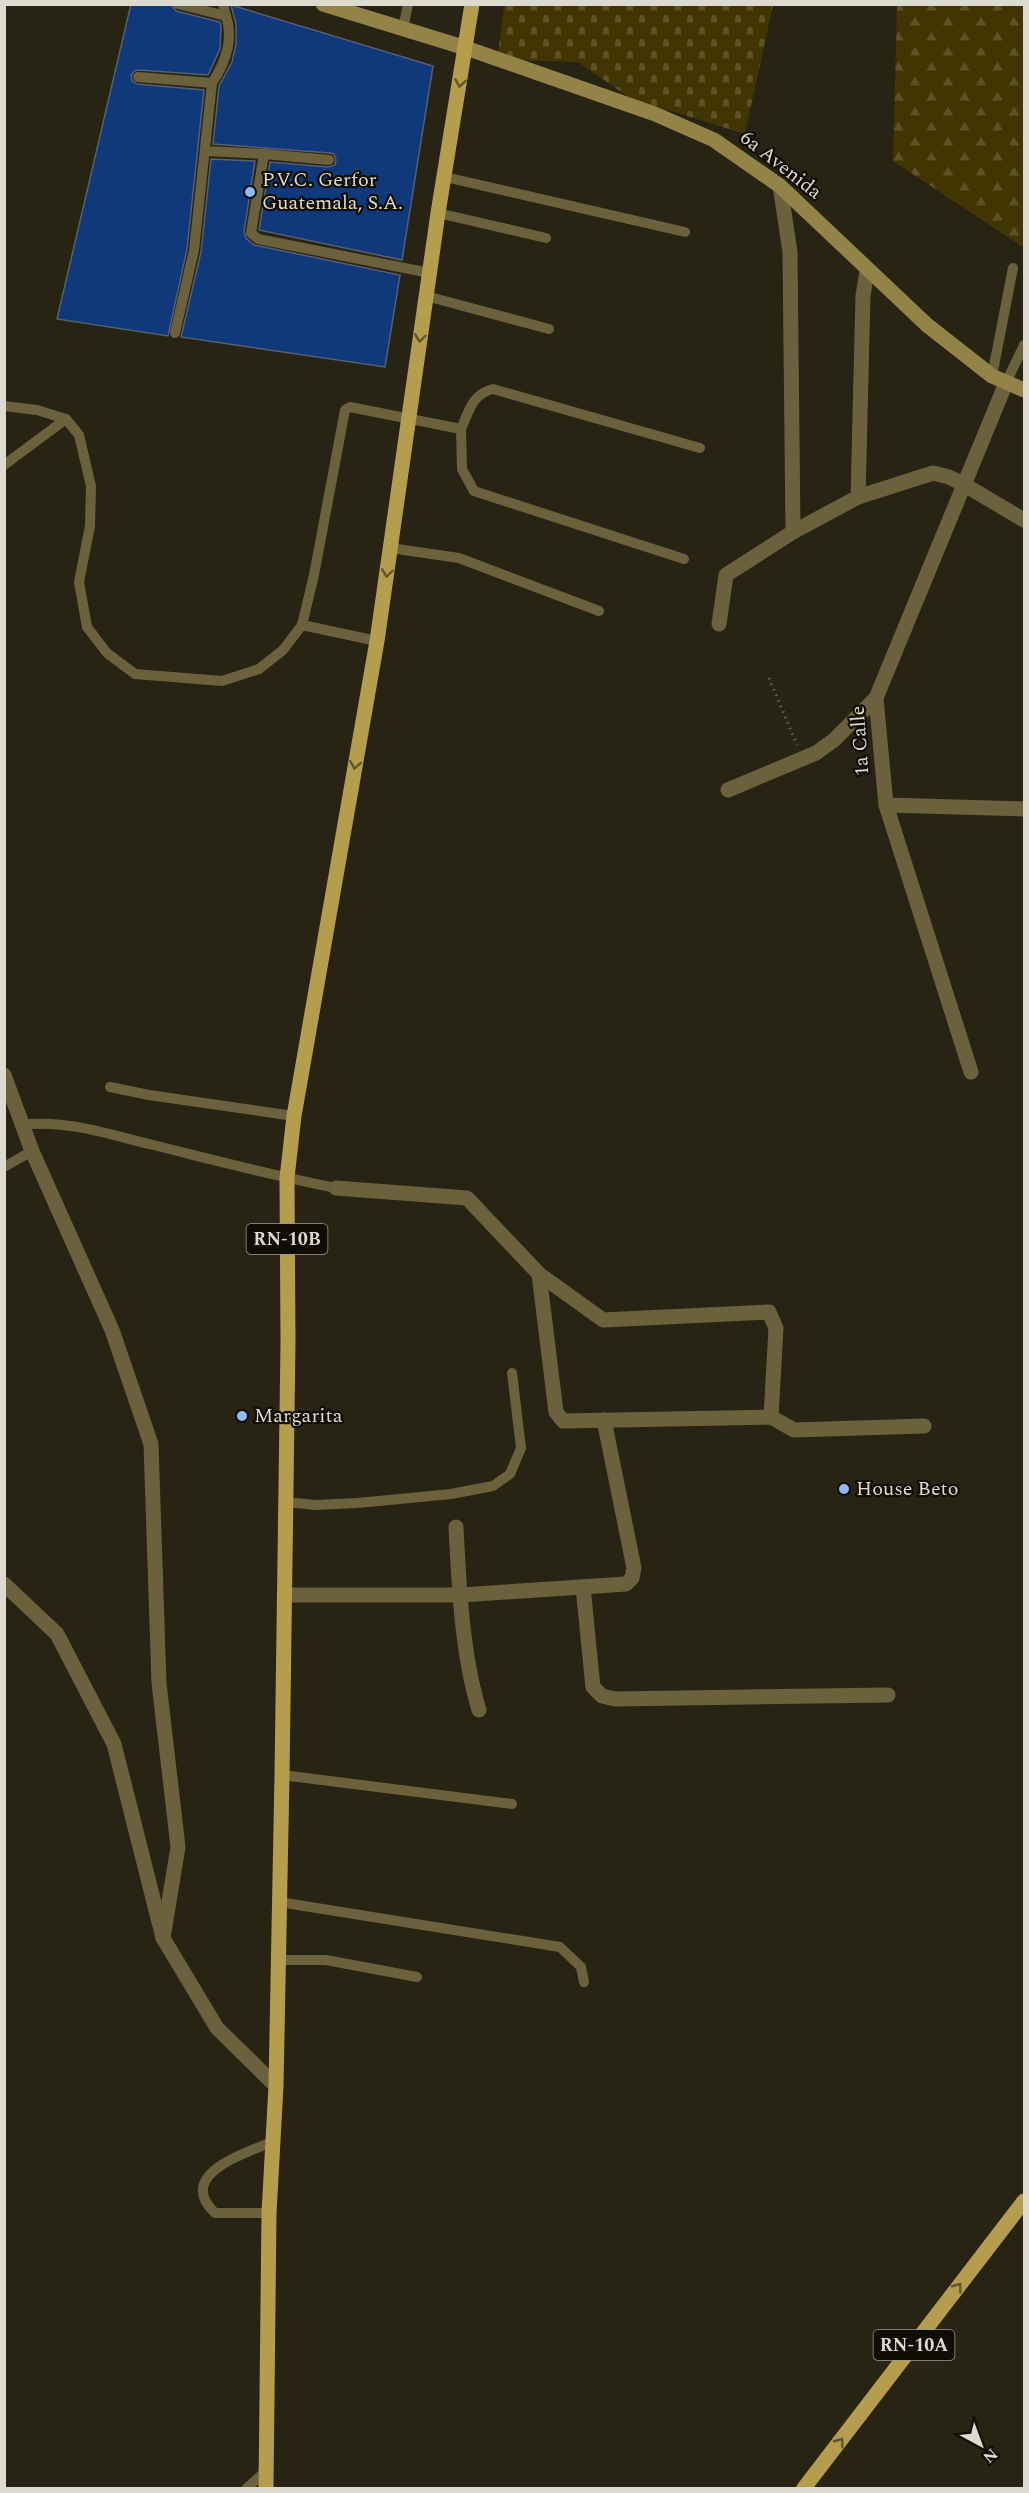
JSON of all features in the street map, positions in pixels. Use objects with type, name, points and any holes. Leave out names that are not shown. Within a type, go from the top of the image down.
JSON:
[{"type":"main road","name":"RN-10B","points":[[266,2488],[269,2213],[276,2086],[282,1775],[287,1178],[294,1116],[377,641],[438,213],[472,4]]},
{"type":"main road","name":"RN-10A","points":[[804,2488],[1024,2201]]},
{"type":"street","name":"6a Avenida","points":[[323,4],[466,48],[656,114],[714,140],[780,186],[867,271],[927,325],[999,380],[1024,390]]},
{"type":"street","points":[[780,186],[790,252],[793,532]]},
{"type":"street","points":[[858,497],[863,296],[867,271]]},
{"type":"street","name":"1a Calle","points":[[971,1072],[886,805],[876,698],[963,484],[999,380]]},
{"type":"street","points":[[719,624],[726,575],[793,532],[858,497],[933,473],[963,484],[1024,520]]},
{"type":"street","points":[[728,790],[803,759],[834,740],[876,698]]},
{"type":"street","points":[[886,805],[1024,809]]},
{"type":"street","points":[[4,1075],[32,1151],[112,1330],[151,1444],[159,1683],[178,1847],[163,1938]]},
{"type":"street","points":[[336,1188],[467,1198],[539,1274],[603,1320],[769,1312],[776,1328],[771,1417]]},
{"type":"street","points":[[539,1274],[555,1412],[563,1421],[771,1417],[794,1430],[924,1426]]},
{"type":"street","points":[[284,1595],[461,1594],[626,1584],[632,1578],[634,1568],[604,1420]]},
{"type":"street","points":[[456,1527],[472,1687],[479,1710]]},
{"type":"street","points":[[4,1584],[57,1634],[114,1743],[163,1938],[217,2028],[276,2086]]},
{"type":"street","points":[[583,1587],[593,1687],[602,1696],[615,1699],[888,1695]]},
{"type":"lane","points":[[175,333],[194,250],[212,83],[228,53],[229,27],[225,10],[178,4]]},
{"type":"lane","points":[[404,29],[408,4]]},
{"type":"lane","points":[[138,77],[212,83]]},
{"type":"lane","points":[[205,151],[329,160]]},
{"type":"lane","points":[[264,154],[251,233],[258,239],[430,273]]},
{"type":"lane","points":[[445,177],[685,232]]},
{"type":"lane","points":[[438,213],[546,238]]},
{"type":"lane","points":[[999,380],[1013,268]]},
{"type":"lane","points":[[426,296],[549,328]]},
{"type":"lane","points":[[999,380],[1024,345]]},
{"type":"lane","points":[[684,559],[474,491],[462,469],[461,429],[474,400],[481,392],[493,389],[700,448]]},
{"type":"lane","points":[[4,406],[37,410],[66,419],[79,435],[91,486],[90,526],[79,582],[87,627],[106,654],[135,674],[222,681],[259,669],[283,651],[302,625],[314,575],[345,410],[350,407],[461,429]]},
{"type":"lane","points":[[4,465],[66,419]]},
{"type":"lane","points":[[390,548],[459,558],[599,611]]},
{"type":"lane","points":[[302,625],[377,641]]},
{"type":"lane","points":[[110,1087],[149,1095],[294,1116]]},
{"type":"lane","points":[[22,1125],[44,1122],[99,1133],[336,1188]]},
{"type":"lane","points":[[4,1167],[32,1151]]},
{"type":"lane","points":[[285,1502],[316,1505],[358,1503],[451,1494],[493,1486],[510,1474],[520,1448],[512,1373]]},
{"type":"lane","points":[[282,1775],[512,1804]]},
{"type":"lane","points":[[279,1902],[560,1947],[581,1967],[584,1982]]},
{"type":"lane","points":[[278,1960],[326,1960],[417,1977]]},
{"type":"lane","points":[[269,2213],[215,2213],[207,2206],[203,2195],[205,2180],[217,2166],[274,2141]]},
{"type":"lane","points":[[247,2488],[266,2471]]},
{"type":"path","points":[[769,678],[803,759]]},
{"type":"green space","points":[[504,5],[773,5],[745,134],[630,98],[578,62],[511,60],[498,56]]},
{"type":"green space","points":[[897,5],[1024,5],[1024,248],[893,161]]},
{"type":"building","points":[[131,4],[171,4],[176,11],[220,22],[221,26],[220,49],[208,75],[139,70],[134,71],[131,76],[132,81],[137,84],[204,90],[187,249],[168,336],[57,319]]},
{"type":"building","points":[[231,5],[433,66],[402,260],[259,230],[270,162],[328,167],[335,165],[336,160],[334,154],[330,153],[213,144],[219,86],[232,62],[236,44],[236,24]]},
{"type":"building","points":[[211,159],[255,161],[244,232],[246,238],[254,245],[400,275],[385,367],[181,337],[201,252]]},
{"type":"place","name":"P.V.C. Gerfor Guatemala, S.A.","points":[[250,192]]},
{"type":"place","name":"Margarita","points":[[242,1416]]},
{"type":"place","name":"House Beto","points":[[844,1489]]}]
